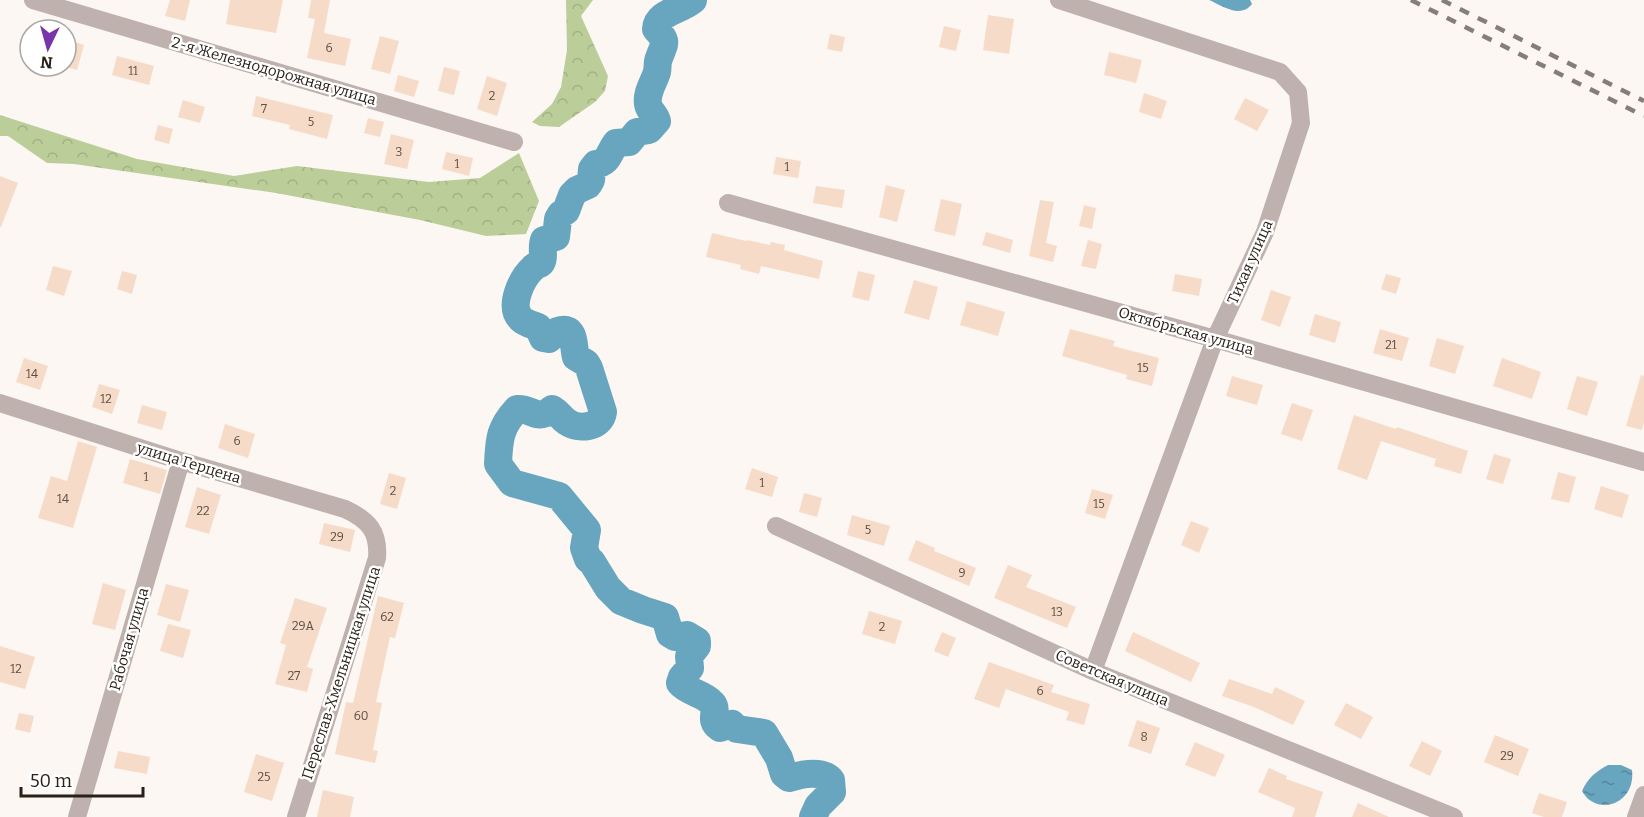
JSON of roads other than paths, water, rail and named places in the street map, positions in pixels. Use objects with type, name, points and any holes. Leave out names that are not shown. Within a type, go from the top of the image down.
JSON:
[{"type":"street","name":"2-я Железнодорожная улица","points":[[33,0],[514,142]]},
{"type":"street","name":"Тихая улица","points":[[1059,0],[1280,72],[1298,92],[1301,123],[1265,232],[1215,339],[1093,671]]},
{"type":"street","name":"Октябрьская улица","points":[[728,203],[1644,462]]},
{"type":"street","name":"улица Герцена","points":[[0,403],[181,461],[345,508],[356,513],[372,530]]},
{"type":"street","name":"Рабочая улица","points":[[77,817],[181,461]]},
{"type":"street","name":"Советская улица","points":[[776,526],[1093,671],[1454,817]]},
{"type":"street","name":"Переслав-Хмельницкая улица","points":[[296,817],[377,558],[378,542],[372,530]]},
{"type":"street","points":[[1636,817],[1644,795]]},
{"type":"water","points":[[1209,0],[1250,0],[1252,4],[1242,11],[1237,11]]},
{"type":"water","points":[[1608,765],[1621,765],[1632,770],[1632,782],[1622,799],[1605,805],[1596,804],[1582,791],[1592,776]]},
{"type":"waterway","points":[[693,0],[665,15],[657,23],[656,29],[664,42],[648,100],[657,121],[649,130],[637,132],[629,142],[616,143],[604,162],[596,164],[592,169],[588,185],[572,195],[566,211],[558,219],[556,237],[544,240],[542,261],[525,278],[516,300],[517,313],[521,319],[538,327],[543,338],[549,339],[561,330],[566,330],[572,335],[576,357],[586,363],[589,368],[603,412],[601,417],[594,424],[583,427],[572,425],[552,409],[542,414],[517,409],[507,422],[502,434],[498,464],[512,483],[559,496],[587,530],[584,548],[588,559],[608,588],[621,601],[665,617],[670,634],[675,637],[687,635],[697,641],[697,646],[689,656],[690,668],[680,683],[712,703],[715,709],[716,725],[720,728],[732,724],[737,729],[764,733],[779,758],[784,774],[789,778],[817,774],[831,780],[832,792],[818,806],[813,817]]},
{"type":"railway","points":[[1411,0],[1644,116]]},
{"type":"railway","points":[[1442,0],[1644,101]]}]
